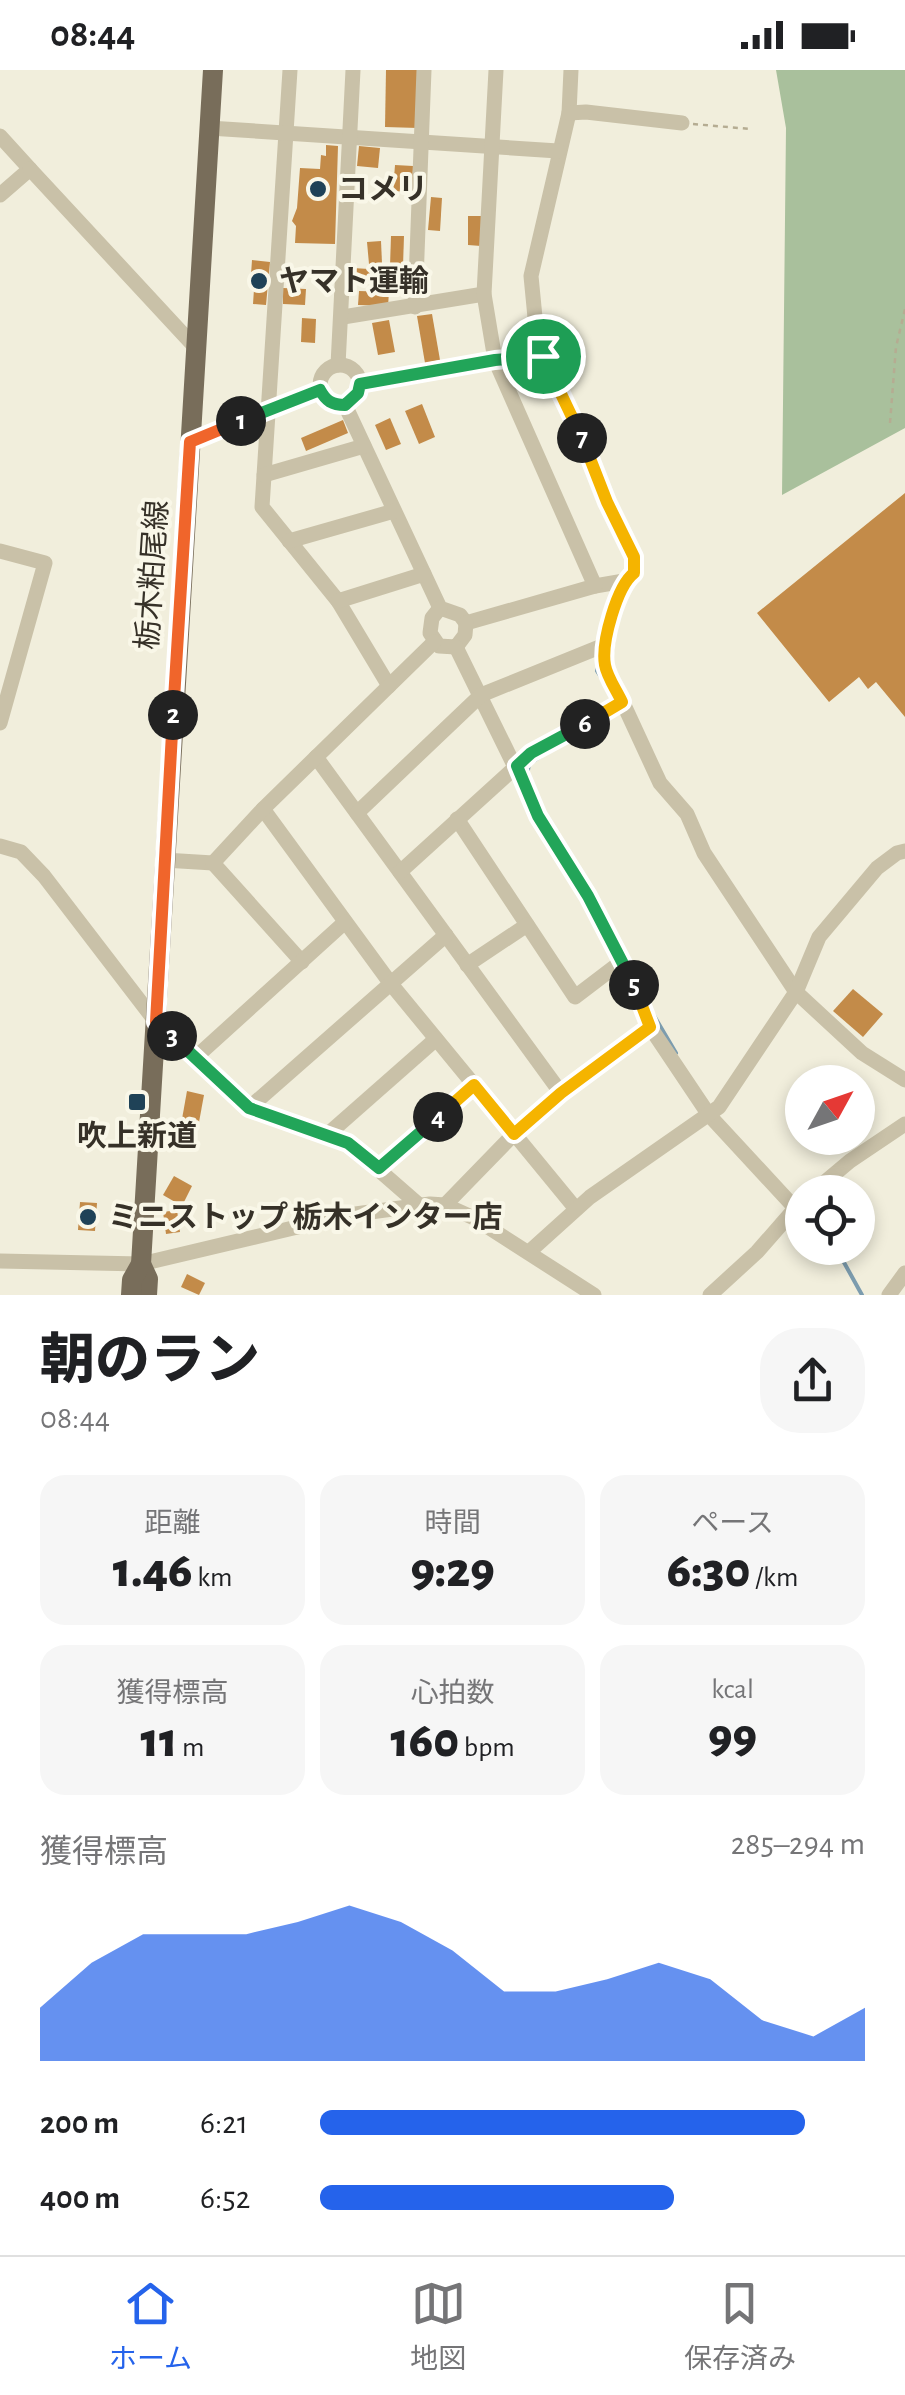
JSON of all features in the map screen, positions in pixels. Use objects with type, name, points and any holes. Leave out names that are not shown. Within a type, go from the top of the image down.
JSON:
[{"type":"main road","name":"栃木粕尾線","points":[[131,1295],[132,1280],[141,1264],[213,70]]},
{"type":"main road","name":"栃木粕尾線","points":[[141,1264],[148,1279],[147,1295]]},
{"type":"street","points":[[290,70],[262,508],[338,601],[389,686]]},
{"type":"street","points":[[338,365],[353,70]]},
{"type":"street","points":[[415,307],[424,70]]},
{"type":"street","points":[[496,70],[484,294],[495,360],[595,586]]},
{"type":"street","points":[[466,623],[624,580],[634,573],[634,557],[536,338],[531,276],[569,113],[570,70]]},
{"type":"street","points":[[569,113],[682,123]]},
{"type":"street","points":[[209,128],[558,151]]},
{"type":"street","points":[[0,136],[195,347]]},
{"type":"street","points":[[0,195],[30,169]]},
{"type":"street","points":[[343,317],[484,294]]},
{"type":"street","points":[[360,384],[495,360],[543,356]]},
{"type":"street","points":[[338,365],[349,367],[360,384],[358,393],[345,405],[334,405],[320,390],[320,378],[327,369],[338,365]]},
{"type":"street","points":[[190,442],[320,390]]},
{"type":"street","points":[[345,405],[440,608],[460,615],[466,623],[465,635],[450,649],[434,642],[430,633],[432,618],[440,608]]},
{"type":"street","points":[[264,475],[364,446]]},
{"type":"street","points":[[289,541],[394,512]]},
{"type":"street","points":[[0,552],[46,563],[0,724]]},
{"type":"street","points":[[338,601],[424,574]]},
{"type":"street","points":[[624,580],[606,644],[605,664],[660,783],[687,814],[704,852],[796,992],[862,1053],[905,1080]]},
{"type":"street","points":[[213,862],[434,642]]},
{"type":"street","points":[[357,814],[481,695],[606,644]]},
{"type":"street","points":[[456,647],[538,816],[588,896],[622,962],[650,1027],[709,1116],[785,1191]]},
{"type":"street","points":[[400,872],[531,753],[622,702]]},
{"type":"street","points":[[316,757],[561,1093]]},
{"type":"street","points":[[263,809],[391,984],[576,1209]]},
{"type":"street","points":[[458,820],[575,997],[622,962]]},
{"type":"street","points":[[0,846],[21,852],[44,876],[156,1022],[249,1108],[348,1143],[419,1205]]},
{"type":"street","points":[[530,1252],[576,1209],[719,1107],[796,992],[819,937],[877,868],[905,851]]},
{"type":"street","points":[[164,860],[213,862],[302,962]]},
{"type":"street","points":[[196,1058],[345,922]]},
{"type":"street","points":[[467,964],[528,925]]},
{"type":"street","points":[[249,1108],[446,935]]},
{"type":"street","points":[[445,1206],[514,1134],[561,1093],[650,1027]]},
{"type":"street","points":[[327,1135],[436,1040]]},
{"type":"street","points":[[379,1168],[474,1085]]},
{"type":"street","points":[[833,1175],[905,1124]]},
{"type":"street","points":[[0,1261],[141,1264],[348,1216],[419,1205],[445,1206],[474,1218],[594,1295]]},
{"type":"street","points":[[710,1295],[757,1252],[785,1219]]},
{"type":"street","points":[[889,1295],[905,1273]]},
{"type":"path","points":[[682,123],[750,129]]},
{"type":"path","points":[[890,423],[896,347],[905,309]]},
{"type":"green space","points":[[776,70],[905,70],[905,428],[782,495],[786,128]]},
{"type":"building","points":[[386,70],[420,70],[418,128],[385,127]]},
{"type":"building","name":"コメリ","points":[[326,145],[338,146],[335,244],[295,243],[296,226],[292,221],[297,208],[300,168],[320,169]]},
{"type":"building","points":[[359,146],[380,148],[378,168],[357,166]]},
{"type":"building","points":[[395,165],[413,166],[412,192],[393,191]]},
{"type":"building","points":[[431,197],[442,198],[440,231],[428,230]]},
{"type":"building","points":[[468,216],[482,216],[481,246],[468,245]]},
{"type":"building","points":[[391,236],[404,236],[403,266],[390,266]]},
{"type":"building","points":[[381,241],[382,263],[369,264],[367,242]]},
{"type":"building","points":[[252,260],[270,262],[266,305],[253,304]]},
{"type":"building","points":[[353,268],[385,270],[385,282],[352,280]]},
{"type":"building","points":[[283,288],[306,289],[305,305],[283,304]]},
{"type":"building","points":[[359,291],[389,292],[388,306],[358,305]]},
{"type":"building","points":[[432,314],[440,360],[425,363],[417,316]]},
{"type":"building","points":[[302,318],[316,319],[315,343],[301,342]]},
{"type":"building","points":[[389,320],[395,352],[378,355],[372,323]]},
{"type":"building","points":[[422,404],[435,437],[419,444],[405,411]]},
{"type":"building","points":[[390,418],[401,444],[386,450],[375,425]]},
{"type":"building","points":[[343,420],[348,433],[306,451],[301,438]]},
{"type":"building","points":[[905,493],[905,717],[876,682],[868,689],[859,677],[829,702],[757,613]]},
{"type":"building","points":[[853,989],[883,1014],[863,1037],[833,1011]]},
{"type":"building","points":[[187,1091],[204,1095],[199,1122],[182,1119]]},
{"type":"building","points":[[174,1176],[192,1186],[182,1206],[163,1195]]},
{"type":"building","name":"ミニストップ 栃木インター店","points":[[80,1202],[97,1203],[95,1231],[78,1230]]},
{"type":"building","points":[[177,1210],[180,1232],[166,1234],[163,1212]]},
{"type":"building","points":[[187,1274],[205,1283],[199,1295],[181,1287]]},
{"type":"waterway","points":[[599,664],[597,671],[610,691]]},
{"type":"waterway","points":[[527,776],[529,764],[544,754]]},
{"type":"waterway","points":[[653,1014],[676,1053]]},
{"type":"waterway","points":[[845,1265],[862,1295]]},
{"type":"place","name":"コメリ","points":[[318,189]]},
{"type":"place","name":"ヤマト運輸","points":[[259,281]]},
{"type":"place","name":"吹上新道","points":[[137,1102]]},
{"type":"place","name":"ミニストップ 栃木インター店","points":[[88,1217]]},
{"type":"route","points":[[543,356],[634,557],[634,573],[624,580],[606,644],[605,664],[622,702],[531,753],[517,766],[538,816],[588,896],[641,999],[650,1027],[561,1093],[514,1134],[474,1085],[379,1168],[348,1143],[249,1108],[156,1022],[190,442],[320,390],[334,405],[345,405],[358,393],[360,384],[495,360],[543,356]]}]
